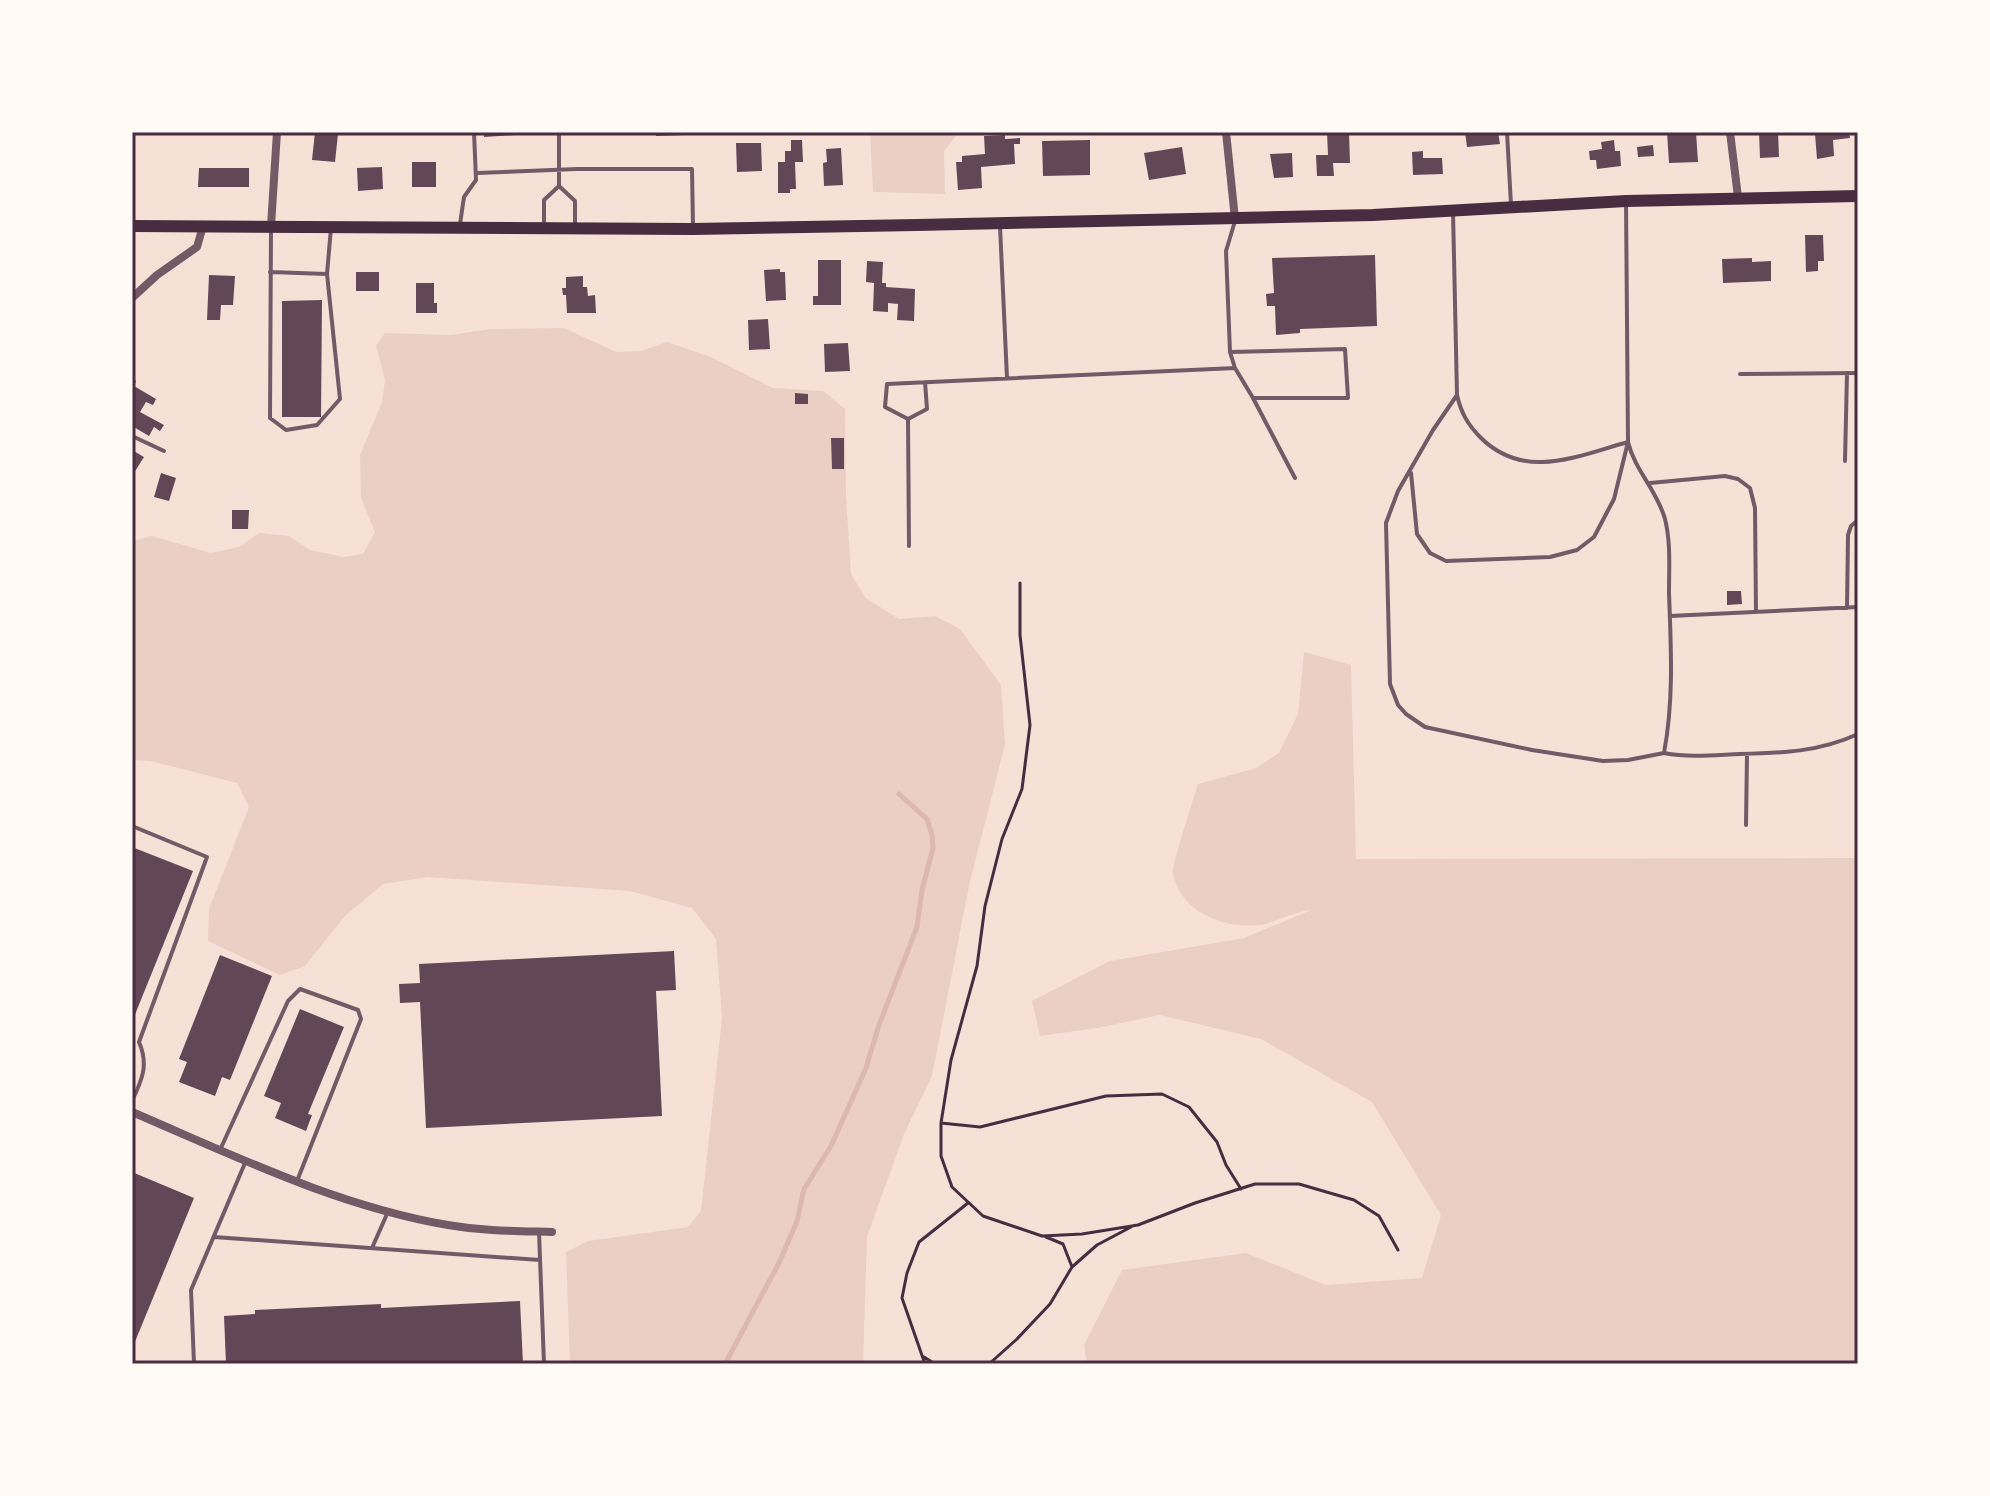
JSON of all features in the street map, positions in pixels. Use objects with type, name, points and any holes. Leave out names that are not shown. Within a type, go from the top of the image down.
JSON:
[{"type":"main road","points":[[132,226],[693,229],[1235,219],[1626,201],[1858,196]]},
{"type":"street","points":[[271,226],[277,132]]},
{"type":"street","points":[[1226,132],[1235,219]]},
{"type":"street","points":[[1730,132],[1738,197]]},
{"type":"street","points":[[132,298],[157,275],[197,247],[203,226]]},
{"type":"street","points":[[132,1112],[297,1182],[388,1212],[452,1226],[552,1232]]},
{"type":"lane","points":[[460,227],[464,197],[474,186],[477,173],[474,132]]},
{"type":"lane","points":[[559,132],[559,186],[575,201],[575,228]]},
{"type":"lane","points":[[1507,132],[1511,207]]},
{"type":"lane","points":[[477,173],[692,169],[693,229]]},
{"type":"lane","points":[[544,228],[544,200],[559,186]]},
{"type":"lane","points":[[1411,470],[1415,527],[1420,541],[1430,553],[1455,562],[1550,557],[1577,550],[1601,528],[1614,499],[1628,442],[1626,201]]},
{"type":"lane","points":[[1453,211],[1457,395],[1463,415],[1494,449],[1518,461],[1546,462],[1628,442]]},
{"type":"lane","points":[[1235,219],[1226,251],[1230,352],[1235,368],[1295,478]]},
{"type":"lane","points":[[1000,223],[1007,378]]},
{"type":"lane","points":[[271,226],[270,418],[286,430],[317,425],[340,399],[327,274],[331,226]]},
{"type":"lane","points":[[269,272],[327,274]]},
{"type":"lane","points":[[1230,352],[1345,349],[1348,398],[1253,398]]},
{"type":"lane","points":[[908,419],[885,407],[887,384],[1235,368]]},
{"type":"lane","points":[[1845,461],[1847,373]]},
{"type":"lane","points":[[1740,374],[1858,373]]},
{"type":"lane","points":[[908,419],[927,409],[925,382]]},
{"type":"lane","points":[[1457,395],[1433,430],[1388,513],[1385,534],[1389,674],[1393,695],[1414,722],[1435,731],[1615,761],[1664,753],[1687,756],[1812,750],[1858,734]]},
{"type":"lane","points":[[908,419],[909,546]]},
{"type":"lane","points":[[132,436],[164,451]]},
{"type":"lane","points":[[1628,442],[1636,466],[1649,483],[1666,523],[1672,703],[1664,753]]},
{"type":"lane","points":[[1649,483],[1725,476],[1744,482],[1750,488],[1755,508],[1756,612]]},
{"type":"lane","points":[[1847,608],[1847,540],[1851,526],[1858,520]]},
{"type":"lane","points":[[1670,616],[1858,607]]},
{"type":"lane","points":[[1746,825],[1747,754]]},
{"type":"lane","points":[[132,826],[207,857],[139,1042],[146,1058],[132,1101]]},
{"type":"lane","points":[[220,1150],[288,1001],[300,989],[358,1010],[361,1019],[297,1182]]},
{"type":"lane","points":[[194,1364],[191,1290],[246,1161]]},
{"type":"lane","points":[[372,1248],[388,1212]]},
{"type":"lane","points":[[539,1232],[544,1364]]},
{"type":"lane","points":[[214,1237],[540,1260]]},
{"type":"path","points":[[1020,583],[1020,635],[1030,725],[1022,789],[1002,839],[985,906],[977,966],[951,1060],[941,1123],[941,1156],[952,1187],[983,1216],[1063,1244],[1072,1267]]},
{"type":"path","points":[[941,1123],[980,1127],[1106,1096],[1162,1094],[1189,1107],[1217,1142],[1226,1165],[1241,1189]]},
{"type":"path","points":[[989,1363],[1050,1304],[1072,1267],[1097,1245],[1134,1226],[1255,1184],[1299,1184],[1354,1200],[1379,1216],[1398,1250]]},
{"type":"path","points":[[925,1364],[902,1298],[907,1273],[919,1242],[969,1202]]},
{"type":"path","points":[[1042,1236],[1134,1226]]},
{"type":"path","points":[[924,1357],[935,1364]]},
{"type":"shaded area","points":[[870,132],[959,132],[944,151],[945,194],[873,192]]},
{"type":"shaded area","points":[[564,328],[616,352],[641,351],[667,342],[711,357],[773,388],[823,391],[845,409],[851,574],[866,598],[899,619],[935,616],[960,629],[1001,685],[1005,744],[969,886],[932,1076],[904,1134],[867,1237],[863,1364],[570,1364],[566,1252],[588,1241],[688,1227],[701,1211],[722,1018],[716,939],[692,908],[630,891],[428,877],[383,884],[345,916],[305,966],[280,975],[208,941],[209,909],[249,807],[237,783],[151,761],[132,760],[132,541],[152,536],[211,553],[239,547],[259,533],[289,536],[310,550],[343,557],[363,554],[375,532],[361,498],[360,455],[382,402],[385,380],[376,346],[385,333],[451,335],[490,329]]},
{"type":"shaded area","points":[[1304,652],[1351,665],[1356,859],[1858,858],[1858,1364],[1087,1364],[1084,1345],[1122,1270],[1246,1253],[1326,1285],[1422,1278],[1441,1215],[1372,1102],[1261,1039],[1160,1015],[1040,1036],[1032,1001],[1110,961],[1244,938],[1311,910],[1265,924],[1222,922],[1195,909],[1185,899],[1177,887],[1173,872],[1198,784],[1256,768],[1279,753],[1298,714]]},
{"type":"building","points":[[315,132],[338,134],[335,162],[312,160]]},
{"type":"building","points":[[484,132],[529,132],[529,134],[484,137]]},
{"type":"building","points":[[656,132],[685,132],[685,135],[656,136]]},
{"type":"building","points":[[1327,132],[1349,132],[1350,163],[1333,163],[1334,176],[1317,176],[1316,155],[1328,155]]},
{"type":"building","points":[[1465,132],[1498,132],[1500,144],[1467,147]]},
{"type":"building","points":[[1667,132],[1696,132],[1698,162],[1669,163]]},
{"type":"building","points":[[1759,132],[1778,132],[1779,157],[1760,158]]},
{"type":"building","points":[[1849,132],[1850,138],[1833,140],[1834,156],[1817,159],[1815,134]]},
{"type":"building","points":[[1005,135],[1005,139],[1020,138],[1020,144],[1014,144],[1015,164],[981,167],[982,188],[958,190],[956,162],[962,162],[962,156],[985,154],[984,136]]},
{"type":"building","points":[[791,140],[802,140],[803,162],[795,162],[796,189],[790,189],[790,193],[778,193],[778,162],[785,162],[785,151],[791,151]]},
{"type":"building","points":[[1090,140],[1090,175],[1043,176],[1042,141]]},
{"type":"building","points":[[1614,140],[1615,151],[1620,151],[1621,166],[1597,169],[1596,160],[1590,160],[1589,151],[1602,149],[1601,142]]},
{"type":"building","points":[[736,143],[761,143],[762,171],[737,172]]},
{"type":"building","points":[[1653,145],[1654,156],[1638,157],[1637,147]]},
{"type":"building","points":[[1182,147],[1186,174],[1149,180],[1144,153]]},
{"type":"building","points":[[841,148],[843,185],[824,186],[826,149]]},
{"type":"building","points":[[1423,151],[1423,158],[1442,158],[1443,174],[1413,175],[1412,152]]},
{"type":"building","points":[[1292,153],[1293,177],[1274,178],[1270,154]]},
{"type":"building","points":[[412,162],[436,162],[436,187],[412,187]]},
{"type":"building","points":[[382,167],[383,189],[358,191],[357,168]]},
{"type":"building","points":[[199,168],[249,168],[249,187],[198,187]]},
{"type":"building","points":[[1805,235],[1823,235],[1824,261],[1818,261],[1818,271],[1806,272]]},
{"type":"building","points":[[1375,255],[1377,326],[1300,329],[1300,333],[1276,335],[1275,306],[1267,306],[1266,294],[1274,293],[1272,258]]},
{"type":"building","points":[[1752,258],[1752,262],[1771,261],[1771,281],[1723,283],[1722,259]]},
{"type":"building","points":[[818,260],[841,260],[841,305],[813,305],[813,296],[818,296]]},
{"type":"building","points":[[867,261],[883,262],[882,283],[886,283],[886,287],[915,289],[914,321],[897,320],[898,304],[888,303],[888,312],[873,311],[874,283],[866,282]]},
{"type":"building","points":[[780,269],[780,272],[785,272],[786,300],[766,301],[764,270]]},
{"type":"building","points":[[356,272],[379,272],[379,291],[356,291]]},
{"type":"building","points":[[209,275],[235,276],[233,305],[221,305],[220,320],[207,320]]},
{"type":"building","points":[[583,276],[583,287],[587,287],[588,296],[595,295],[596,313],[567,313],[566,295],[563,295],[562,288],[566,288],[566,277]]},
{"type":"building","points":[[416,283],[434,283],[437,313],[416,313]]},
{"type":"building","points":[[322,300],[321,417],[282,417],[282,301]]},
{"type":"building","points":[[768,319],[770,349],[749,350],[748,320]]},
{"type":"building","points":[[848,343],[850,371],[825,372],[824,344]]},
{"type":"building","points":[[132,378],[136,381],[134,386],[156,399],[153,405],[146,402],[140,412],[164,425],[160,431],[154,427],[149,436],[132,426]]},
{"type":"building","points":[[795,393],[808,394],[808,404],[795,404]]},
{"type":"building","points":[[831,438],[844,438],[844,469],[832,469]]},
{"type":"building","points":[[132,450],[144,457],[132,476]]},
{"type":"building","points":[[161,473],[176,478],[169,501],[154,497]]},
{"type":"building","points":[[232,510],[249,510],[248,529],[232,529]]},
{"type":"building","points":[[1727,591],[1741,591],[1742,604],[1727,605]]},
{"type":"building","points":[[132,847],[193,871],[132,1022]]},
{"type":"building","points":[[674,951],[676,990],[656,991],[662,1116],[426,1128],[420,1002],[400,1003],[399,984],[420,983],[419,964]]},
{"type":"building","points":[[220,955],[272,976],[230,1080],[222,1077],[215,1096],[179,1082],[187,1062],[179,1059]]},
{"type":"building","points":[[300,1009],[344,1027],[308,1114],[312,1115],[306,1131],[275,1118],[281,1103],[264,1096]]},
{"type":"building","points":[[132,1172],[194,1198],[132,1349]]},
{"type":"building","points":[[520,1301],[523,1364],[226,1364],[224,1316],[255,1314],[255,1310]]},
{"type":"waterway","points":[[725,1364],[780,1261],[797,1221],[804,1189],[831,1146],[866,1068],[879,1025],[917,927],[922,890],[933,848],[932,835],[927,819],[899,794]]}]
